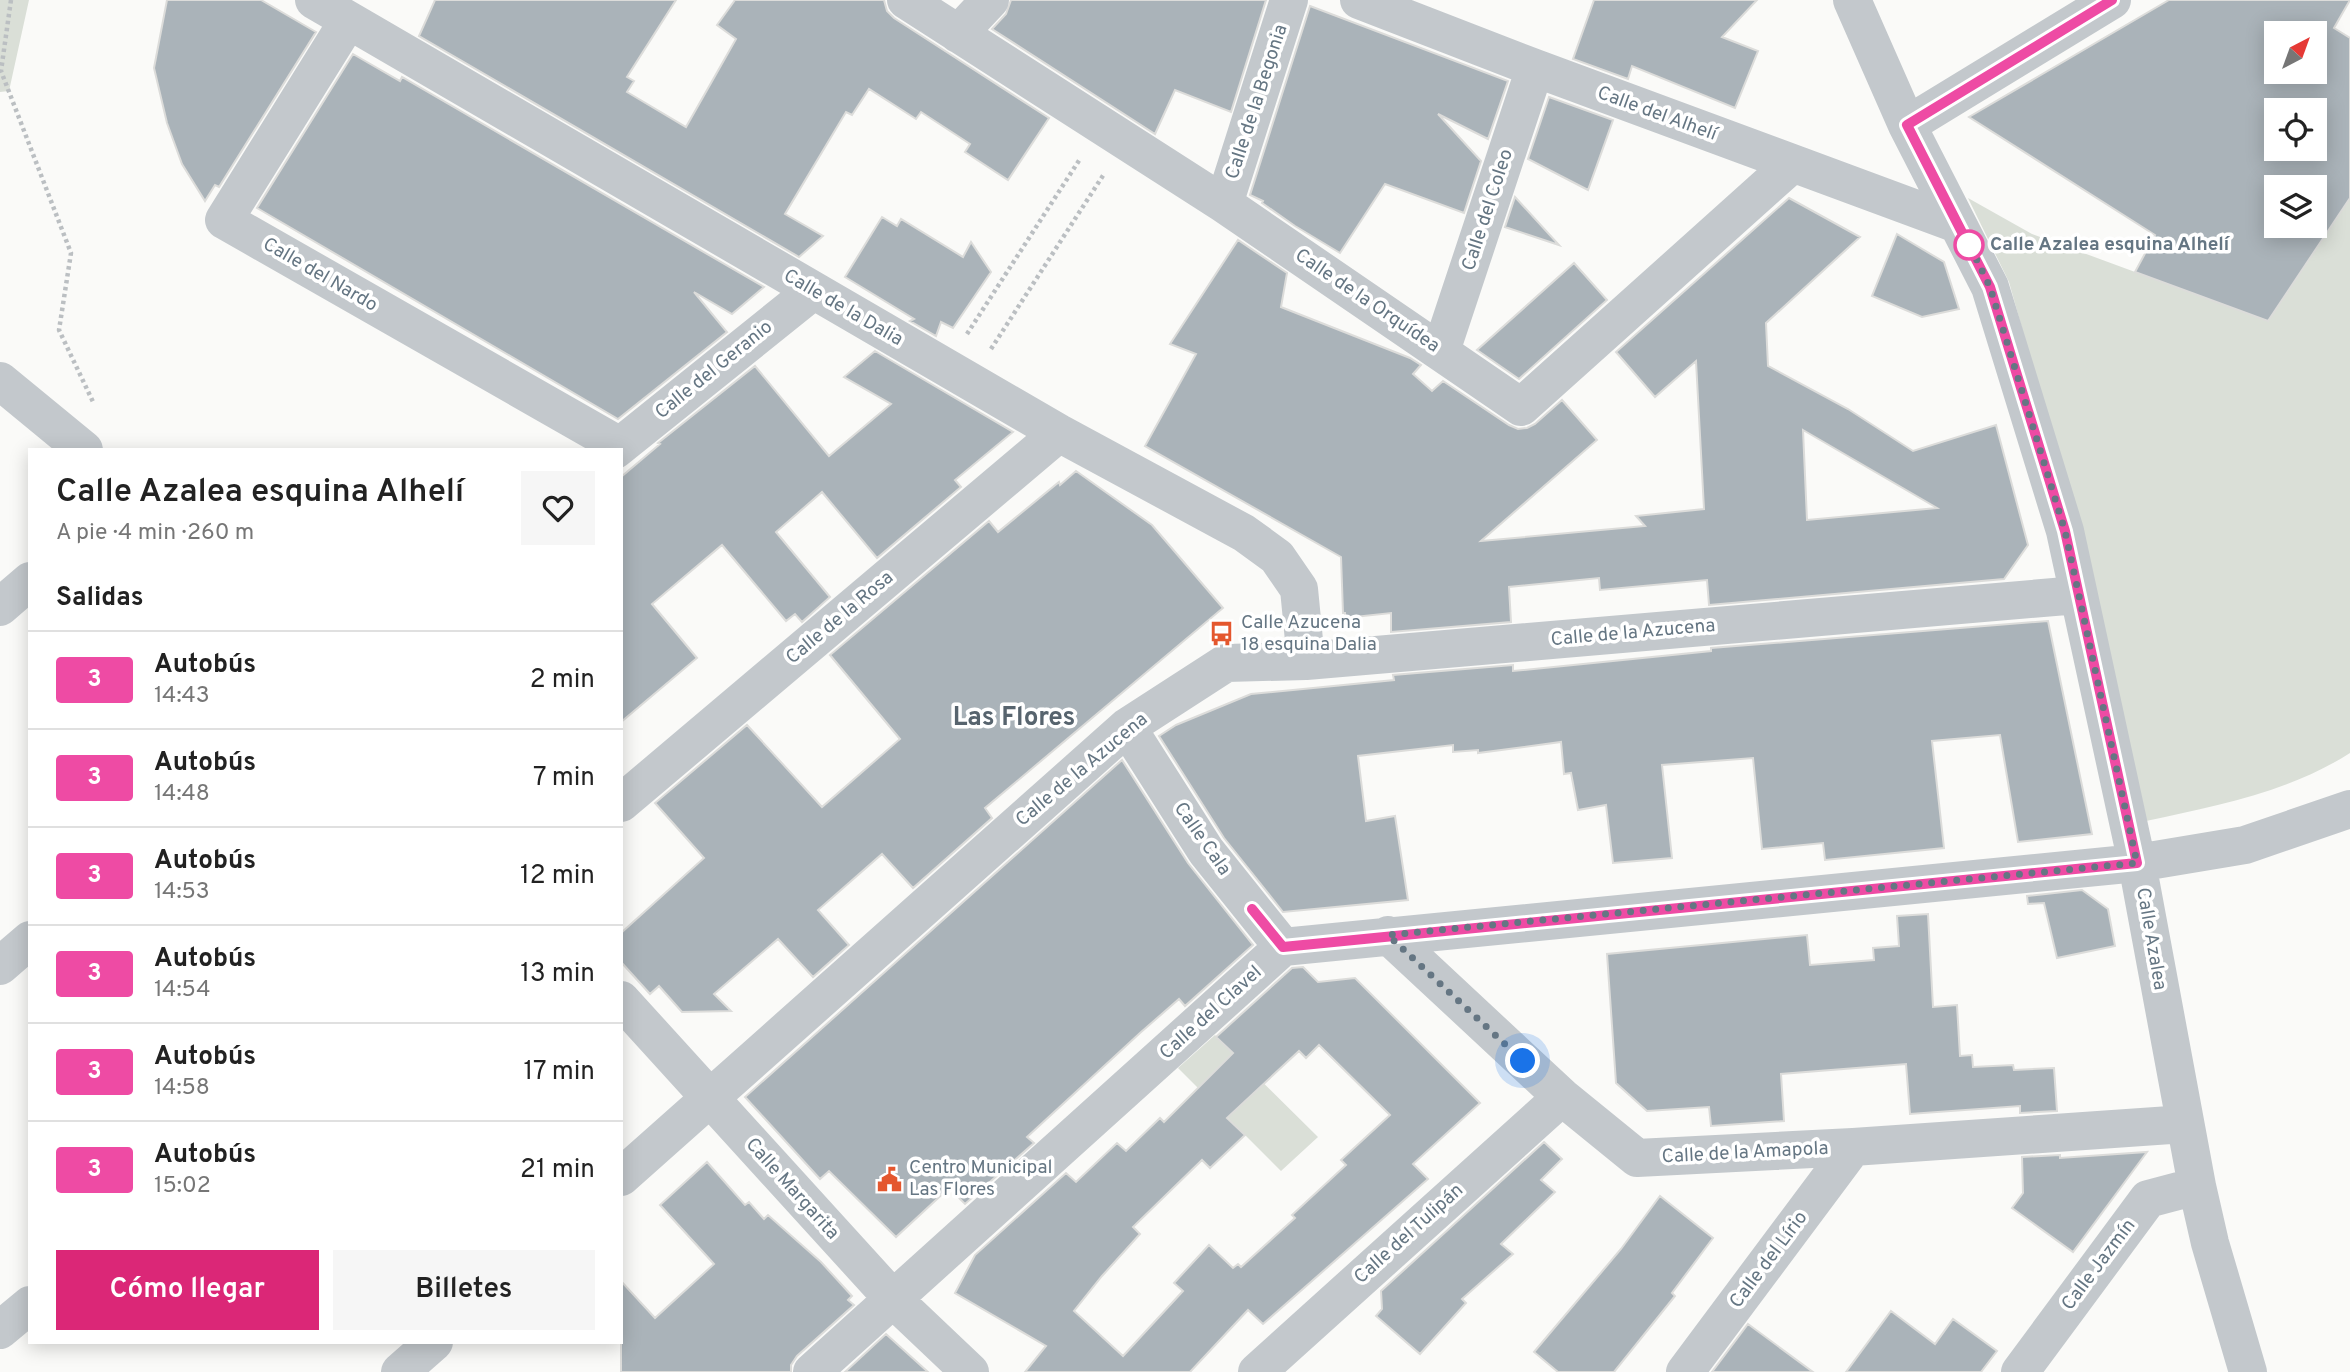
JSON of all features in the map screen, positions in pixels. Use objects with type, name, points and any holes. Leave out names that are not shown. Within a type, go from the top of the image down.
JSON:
[{"type":"street","name":"Calle de la Dalia","points":[[314,0],[1059,433],[1244,533],[1277,557],[1299,589],[1306,661]]},
{"type":"street","name":"Calle de la Orquídea","points":[[906,0],[1224,204],[1521,407],[1792,164]]},
{"type":"street","points":[[958,34],[990,0]]},
{"type":"street","name":"Calle de la Begonia","points":[[1224,204],[1290,0]]},
{"type":"street","name":"Calle del Alhelí","points":[[1359,0],[1957,224]]},
{"type":"street","name":"Calle Azalea","points":[[1852,0],[1907,125],[1990,287],[2065,531],[2137,863],[2196,1186],[2248,1372]]},
{"type":"street","points":[[1907,125],[2112,0]]},
{"type":"street","name":"Calle del Nardo","points":[[348,21],[224,220],[617,448]]},
{"type":"street","name":"Calle del Coleo","points":[[1441,351],[1535,68]]},
{"type":"street","name":"Calle del Geranio","points":[[617,448],[813,291]]},
{"type":"street","points":[[0,382],[82,448]]},
{"type":"street","name":"Calle de la Rosa","points":[[623,801],[1059,433]]},
{"type":"street","points":[[0,607],[28,583]]},
{"type":"street","name":"Calle de la Azucena","points":[[623,1175],[1127,727],[1226,663],[1306,661],[2078,595]]},
{"type":"street","name":"Calle Cala","points":[[1127,727],[1206,851],[1283,947]]},
{"type":"street","points":[[1283,947],[2137,863],[2245,845],[2350,809]]},
{"type":"street","name":"Calle de la Amapola","points":[[1388,935],[1562,1097],[1637,1158],[1853,1147],[2185,1124]]},
{"type":"street","points":[[0,965],[28,942]]},
{"type":"street","name":"Calle del Clavel","points":[[813,1372],[1283,947]]},
{"type":"street","name":"Calle Margarita","points":[[623,1002],[893,1299],[970,1372]]},
{"type":"street","name":"Calle del Tulipán","points":[[1257,1372],[1562,1097]]},
{"type":"street","name":"Calle del Lírio","points":[[1685,1372],[1853,1147]]},
{"type":"street","name":"Calle Jazmín","points":[[2020,1372],[2148,1199],[2196,1186]]},
{"type":"street","points":[[0,1330],[28,1306]]},
{"type":"street","points":[[400,1372],[432,1344]]},
{"type":"path","points":[[11,0],[1,71],[71,253],[59,330],[99,414]]},
{"type":"path","points":[[958,375],[1113,134]]},
{"type":"path","points":[[958,375],[1113,134]]},
{"type":"shaded area","points":[[0,0],[29,0],[9,91],[0,92]]},
{"type":"shaded area","points":[[1968,198],[2032,234],[2268,321],[2323,238],[2327,238],[2327,232],[2350,198],[2350,753],[2327,767],[2277,788],[2146,821],[2091,574],[2009,282]]},
{"type":"shaded area","points":[[1215,1035],[1318,1137],[1281,1171],[1178,1068]]},
{"type":"building","points":[[167,0],[261,0],[316,32],[219,187],[215,185],[205,201],[182,164],[167,123],[154,68]]},
{"type":"building","points":[[435,0],[676,0],[627,77],[634,81],[627,92],[686,127],[736,39],[717,25],[735,0],[884,0],[887,11],[894,18],[1049,118],[1008,180],[965,152],[970,144],[921,112],[916,119],[869,89],[852,115],[846,112],[785,214],[823,236],[799,257],[419,36]]},
{"type":"building","points":[[1011,0],[1266,0],[1231,112],[1175,90],[1155,134],[992,29],[1006,14]]},
{"type":"building","points":[[1594,0],[1757,0],[1722,37],[1758,51],[1735,108],[1632,66],[1628,79],[1573,59]]},
{"type":"building","points":[[2169,0],[2350,0],[2334,28],[2350,38],[2350,198],[2327,232],[2327,175],[2264,175],[2264,238],[2323,238],[2268,321],[2135,272],[2155,235],[1969,117]]},
{"type":"building","points":[[1310,6],[1508,81],[1488,139],[1438,114],[1481,161],[1464,213],[1385,184],[1340,253],[1250,195]]},
{"type":"building","points":[[353,54],[400,81],[402,77],[764,287],[732,314],[694,292],[727,332],[618,419],[257,208]]},
{"type":"building","points":[[1549,97],[1613,120],[1588,190],[1528,159]]},
{"type":"building","points":[[1515,197],[1559,245],[1505,227]]},
{"type":"building","points":[[1789,198],[1860,237],[1766,323],[1768,366],[1848,409],[1913,451],[1996,425],[2028,545],[2004,579],[1709,605],[1707,580],[1600,590],[1599,578],[1509,587],[1511,622],[1391,632],[1391,613],[1345,618],[1341,557],[1145,446],[1196,354],[1170,344],[1238,240],[1287,273],[1281,307],[1410,358],[1421,365],[1413,374],[1432,391],[1443,381],[1518,429],[1535,424],[1562,400],[1597,440],[1481,541],[1645,526],[1636,516],[1704,509],[1696,361],[1655,397],[1616,352]],"holes":[[[1803,430],[1937,508],[1807,520]]]},
{"type":"building","points":[[882,217],[897,226],[901,219],[963,257],[971,242],[991,272],[953,328],[941,322],[936,336],[910,321],[914,319],[845,277]]},
{"type":"building","points":[[1897,234],[1944,262],[1959,309],[1922,317],[1872,296]]},
{"type":"building","points":[[1574,263],[1607,300],[1519,379],[1477,350]]},
{"type":"building","points":[[875,351],[1013,432],[955,480],[961,487],[877,558],[822,492],[776,532],[830,597],[802,622],[795,614],[786,621],[722,545],[652,604],[697,658],[623,720],[623,475],[660,444],[658,443],[755,366],[829,456],[891,404],[844,377]]},
{"type":"building","points":[[1076,471],[1152,525],[1223,608],[985,808],[992,818],[913,888],[882,854],[818,910],[849,945],[813,977],[778,939],[714,994],[731,1011],[682,1012],[659,986],[650,994],[623,964],[623,931],[704,858],[655,803],[747,725],[822,807],[900,739],[830,655],[989,521],[998,532],[1059,482],[1060,485]]},
{"type":"building","points":[[2048,621],[2092,834],[2018,842],[2000,735],[1932,741],[1944,848],[1825,860],[1823,843],[1762,849],[1753,758],[1662,765],[1672,858],[1613,863],[1606,805],[1578,810],[1571,773],[1564,774],[1561,742],[1478,753],[1478,750],[1453,752],[1453,745],[1358,756],[1366,821],[1395,816],[1408,900],[1283,912],[1224,838],[1159,736],[1176,725],[1251,694],[1394,680],[1393,675],[1513,665],[1513,671],[1711,651],[1711,648]]},
{"type":"building","points":[[1122,760],[1188,863],[1253,945],[1185,1006],[1179,999],[1140,1033],[1027,1137],[1034,1143],[965,1204],[949,1188],[896,1237],[829,1171],[820,1179],[745,1097]]},
{"type":"building","points":[[2082,890],[2108,909],[2115,946],[2057,958],[2044,903],[2028,904],[2027,896]]},
{"type":"building","points":[[1928,914],[1933,1007],[1957,1005],[1960,1056],[1972,1055],[1973,1067],[2013,1065],[2014,1070],[2054,1068],[2057,1111],[2020,1113],[2020,1106],[1910,1114],[1906,1064],[1781,1074],[1784,1121],[1711,1126],[1709,1107],[1647,1111],[1616,1083],[1607,954],[1807,935],[1810,965],[1874,960],[1873,948],[1899,946],[1897,916]]},
{"type":"building","points":[[1303,967],[1318,982],[1355,978],[1480,1103],[1413,1164],[1428,1179],[1263,1324],[1248,1310],[1190,1372],[1025,1372],[1046,1346],[955,1293],[975,1255],[1066,1173],[1076,1182],[1117,1143],[1126,1151],[1160,1118],[1164,1122],[1233,1053],[1216,1037],[1292,968]],"holes":[[[1319,1045],[1390,1115],[1341,1160],[1346,1165],[1292,1215],[1295,1218],[1241,1267],[1238,1264],[1233,1268],[1209,1245],[1174,1283],[1183,1291],[1123,1356],[1074,1311],[1140,1234],[1133,1227],[1202,1160],[1210,1168],[1245,1135],[1227,1118],[1299,1051],[1306,1058]]]},
{"type":"building","points":[[1544,1142],[1562,1159],[1541,1180],[1555,1192],[1501,1244],[1513,1254],[1462,1299],[1466,1303],[1420,1354],[1376,1316],[1382,1309],[1381,1291]]},
{"type":"building","points":[[2147,1152],[2073,1252],[2012,1208],[2023,1193],[2022,1157],[2060,1155],[2060,1158]]},
{"type":"building","points":[[707,1162],[745,1205],[749,1202],[764,1219],[768,1215],[821,1262],[852,1296],[848,1300],[854,1305],[797,1356],[791,1365],[791,1372],[621,1372],[623,1283],[655,1318],[714,1264],[660,1205]]},
{"type":"building","points":[[1660,1196],[1713,1238],[1672,1293],[1675,1296],[1614,1372],[1558,1372],[1534,1352],[1621,1249]]},
{"type":"building","points":[[1891,1311],[1935,1344],[1953,1319],[1997,1351],[1981,1372],[1846,1372]]},
{"type":"building","points":[[1748,1324],[1813,1372],[1712,1372]]},
{"type":"building","points":[[886,1334],[928,1372],[845,1372]]},
{"type":"bus line","name":"3","points":[[1252,909],[1283,947],[2137,863],[2065,531],[1990,287],[1907,125],[2112,0]]},
{"type":"place","name":"Calle Azalea esquina Alhelí","points":[[1969,245]]},
{"type":"place","name":"Calle Azucena 18 esquina Dalia","points":[[1221,634]]},
{"type":"place","name":"Centro Municipal Las Flores","points":[[889,1179]]},
{"type":"district","name":"Las Flores","points":[[1014,718]]},
{"type":"route","points":[[1523,1061],[1388,935],[2137,863],[2065,531],[1990,287],[1968,242],[1969,245]]}]
